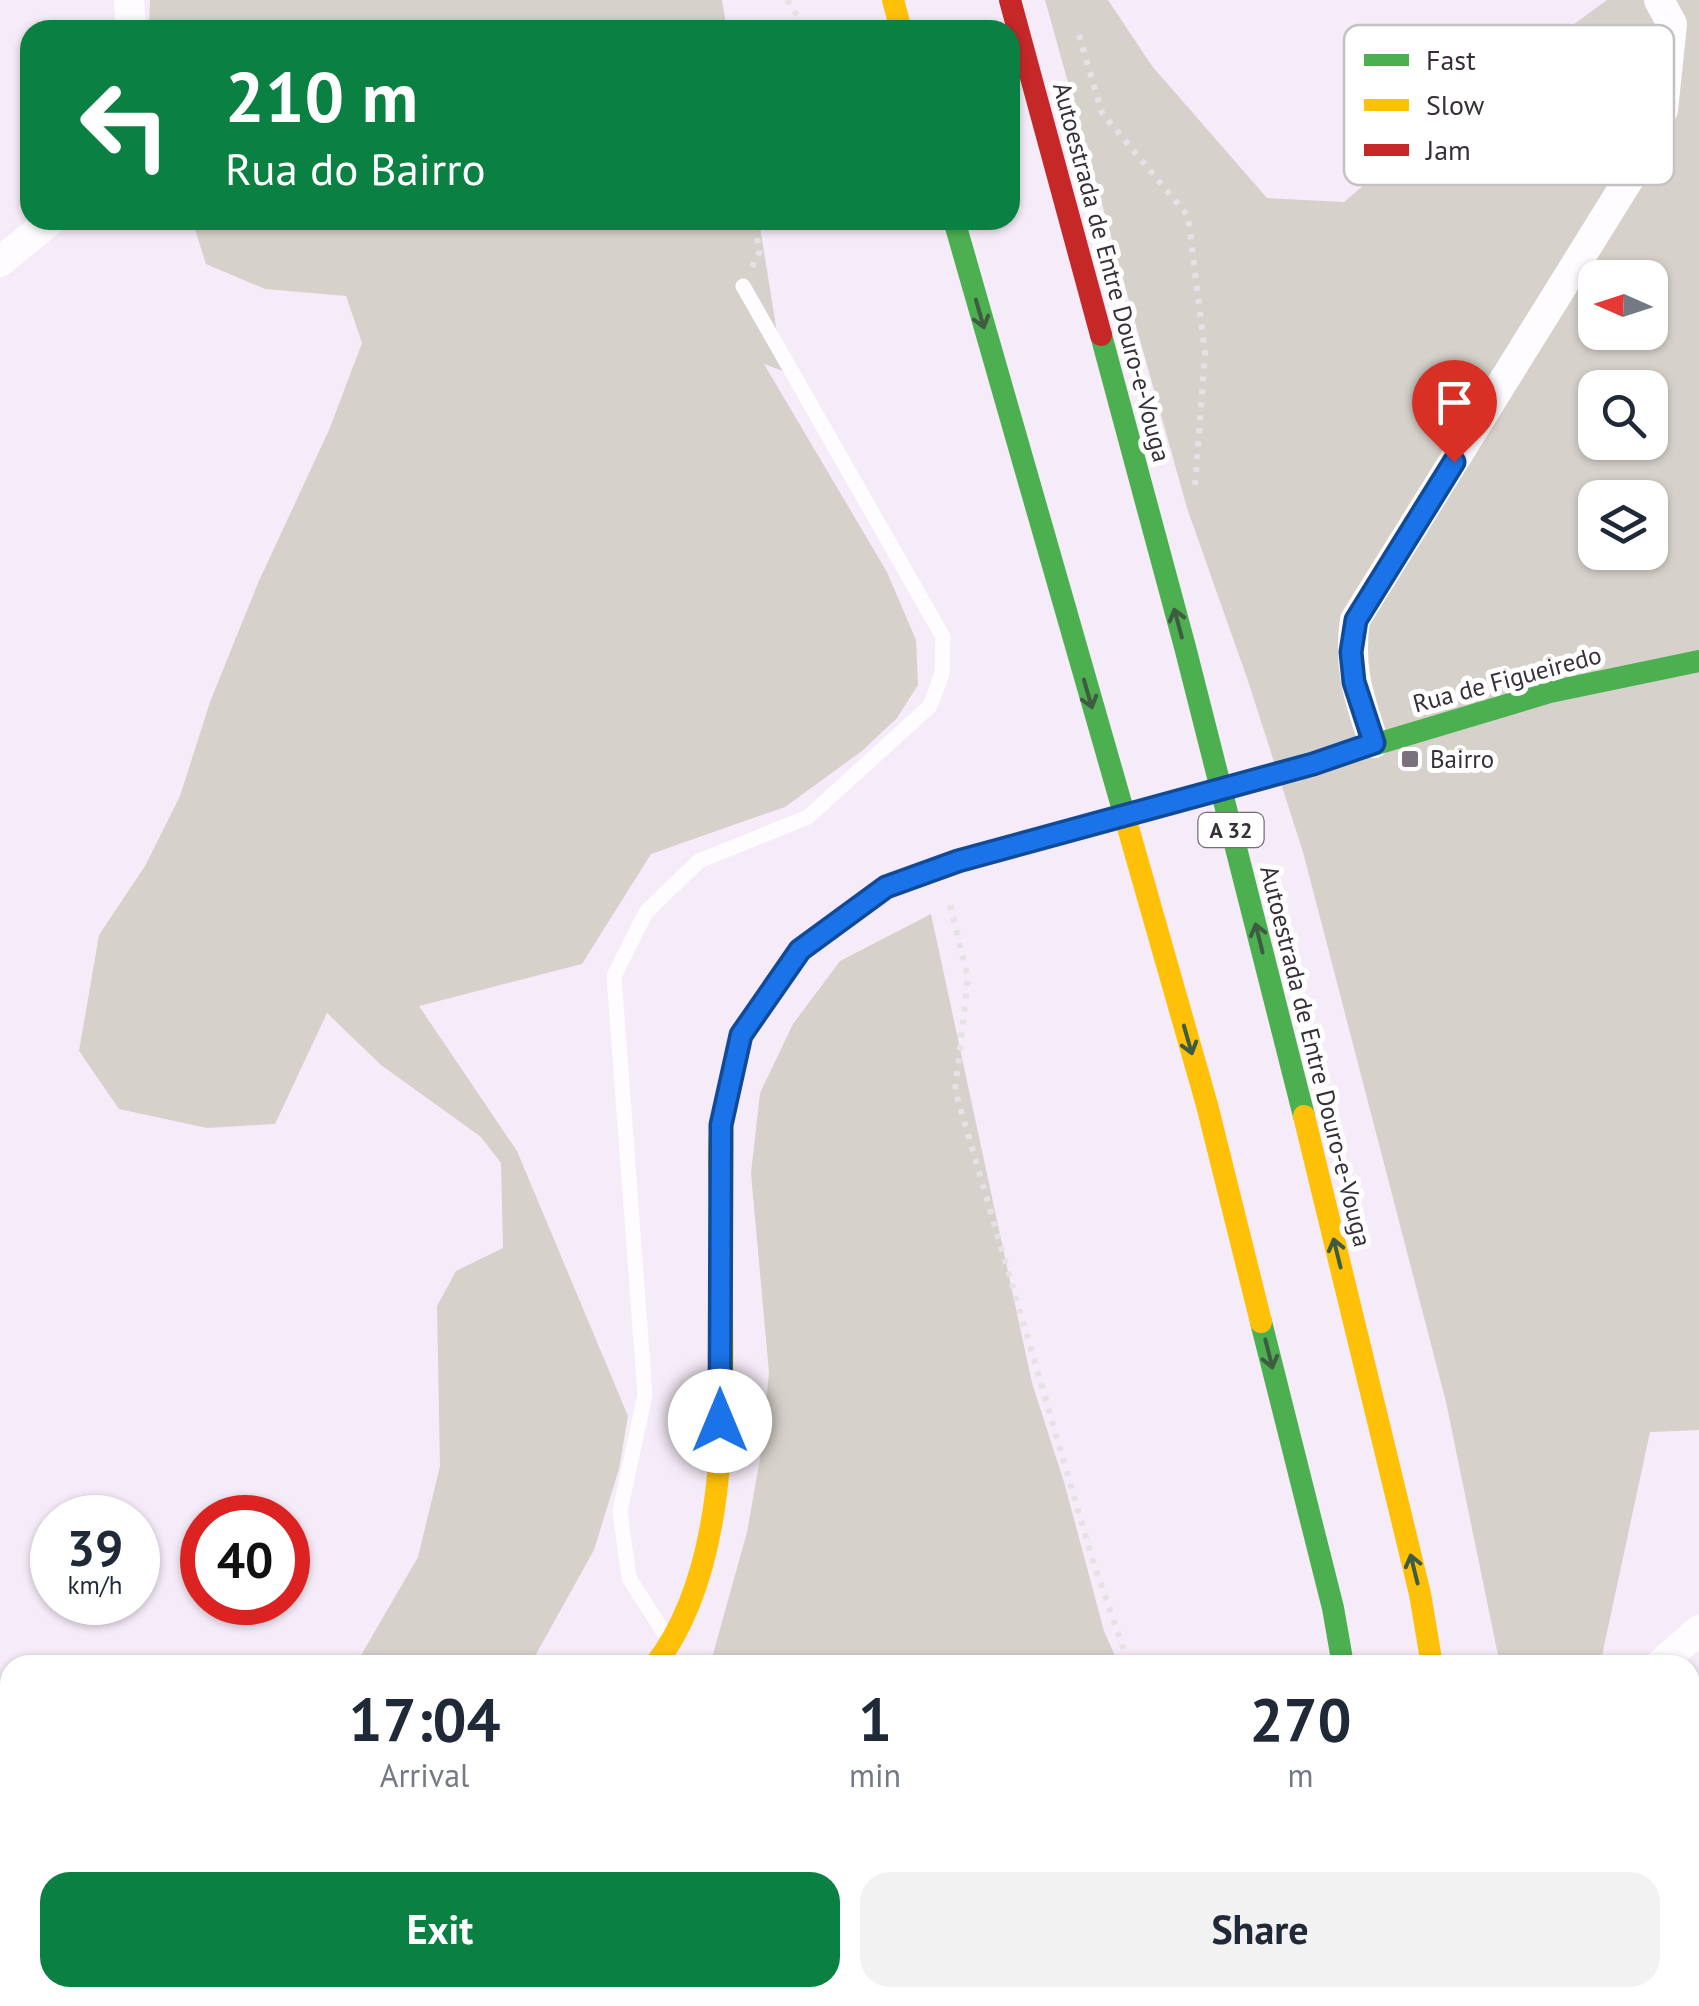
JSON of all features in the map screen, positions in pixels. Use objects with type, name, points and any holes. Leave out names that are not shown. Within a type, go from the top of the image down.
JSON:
[{"type":"main road","name":"Autoestrada de Entre Douro-e-Vouga","points":[[1020,37],[1180,628],[1300,1101],[1420,1594],[1430,1655]]},
{"type":"main road","points":[[957,230],[1206,1104],[1333,1608],[1341,1655]]},
{"type":"main road","name":"Rua de Figueiredo","points":[[662,1655],[702,1569],[720,1458],[721,1125],[741,1035],[800,950],[886,887],[950,864],[1313,764],[1550,692],[1699,661]]},
{"type":"street","points":[[1659,0],[1672,25]]},
{"type":"street","points":[[1374,743],[1354,682],[1351,652],[1356,620],[1625,185]]},
{"type":"street","points":[[0,262],[38,230]]},
{"type":"street","points":[[1670,1655],[1699,1630]]},
{"type":"lane","points":[[670,1644],[629,1578],[620,1511],[646,1395],[614,976],[646,912],[699,861],[808,817],[930,706],[942,674],[944,637],[743,286]]},
{"type":"path","points":[[1079,35],[1102,113],[1188,216],[1205,354],[1195,487]]},
{"type":"path","points":[[743,286],[760,251],[756,230]]},
{"type":"path","points":[[950,864],[968,978],[955,1090],[1093,1561],[1126,1655]]},
{"type":"shaded area","points":[[150,0],[722,0],[725,20],[149,20]]},
{"type":"shaded area","points":[[1045,0],[1108,0],[1152,66],[1267,198],[1344,202],[1364,185],[1674,185],[1674,25],[1573,25],[1607,0],[1699,0],[1699,1430],[1650,1432],[1602,1655],[1498,1655],[1446,1402],[1303,852],[1187,508]]},
{"type":"shaded area","points":[[195,230],[761,230],[783,371],[764,364],[887,572],[916,640],[918,685],[897,718],[862,751],[785,807],[651,854],[582,964],[419,1006],[517,1151],[628,1416],[619,1469],[594,1550],[536,1655],[361,1655],[418,1557],[440,1466],[437,1306],[456,1271],[503,1248],[501,1163],[481,1137],[381,1065],[327,1013],[275,1124],[207,1128],[119,1109],[79,1051],[99,935],[145,866],[180,796],[210,702],[258,583],[329,430],[362,343],[346,296],[265,289],[206,264]]},
{"type":"shaded area","points":[[931,914],[1032,1383],[1064,1482],[1104,1631],[1115,1655],[713,1655],[747,1532],[769,1373],[751,1173],[760,1093],[793,1024],[840,961]]},
{"type":"traffic: fast","points":[[957,230],[1125,817]]},
{"type":"traffic: fast","points":[[1101,335],[1304,1116]]},
{"type":"traffic: fast","points":[[723,1117],[741,1035],[800,950],[886,887],[959,861],[1313,763],[1550,692],[1699,661]]},
{"type":"traffic: fast","points":[[1261,1322],[1341,1655]]},
{"type":"traffic: slow","points":[[893,0],[898,20]]},
{"type":"traffic: slow","points":[[1125,817],[1207,1105],[1261,1322]]},
{"type":"traffic: slow","points":[[1304,1116],[1420,1594],[1430,1655]]},
{"type":"traffic: slow","points":[[661,1655],[682,1619],[701,1568],[720,1454],[719,1156],[723,1117]]},
{"type":"traffic: jam","points":[[1010,0],[1015,20]]},
{"type":"traffic: jam","points":[[1020,37],[1101,335]]},
{"type":"place","name":"Bairro","points":[[1410,759]]},
{"type":"route","points":[[720,1421],[721,1125],[741,1035],[800,950],[886,887],[958,861],[1313,764],[1374,743],[1354,682],[1351,652],[1356,620],[1454,462]]}]
